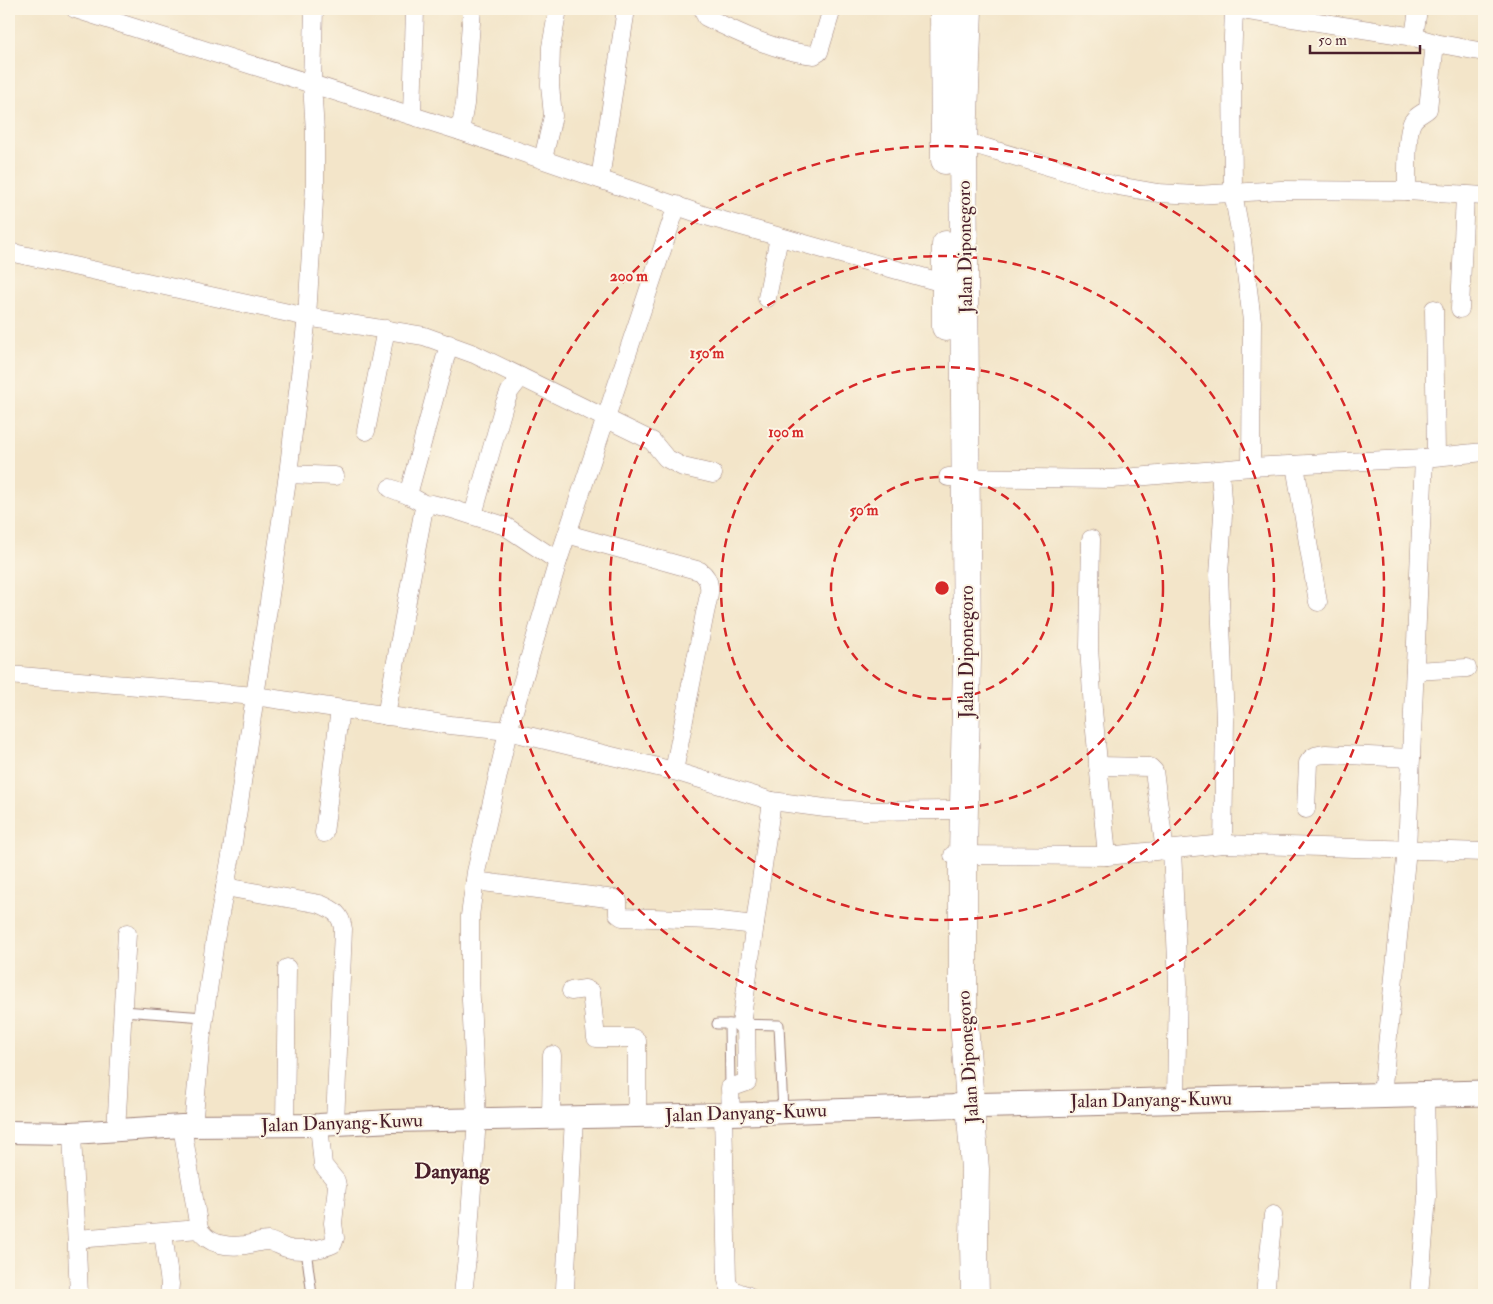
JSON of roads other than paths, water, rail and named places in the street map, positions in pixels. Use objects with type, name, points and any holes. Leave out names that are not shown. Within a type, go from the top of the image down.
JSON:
[{"type":"main road","name":"Jalan Diponegoro","points":[[944,9],[955,287],[958,477],[968,657],[950,944],[965,1106],[975,1169],[975,1295]]},
{"type":"main road","name":"Jalan Diponegoro","points":[[955,287],[968,9]]},
{"type":"main road","name":"Jalan Diponegoro","points":[[957,855],[950,810],[958,477]]},
{"type":"main road","name":"Jalan Danyang-Kuwu","points":[[965,1106],[1484,1093]]},
{"type":"main road","name":"Jalan Diponegoro","points":[[962,1295],[961,1141],[965,1106]]},
{"type":"street","points":[[75,9],[412,115],[676,205],[779,237],[955,287]]},
{"type":"street","points":[[225,886],[320,904],[330,908],[340,916],[343,930],[323,1165],[336,1181],[337,1186],[332,1223],[335,1238],[333,1244],[328,1246],[306,1250],[288,1249],[270,1241],[243,1246],[220,1244],[206,1238],[199,1229],[188,1126],[215,940],[255,696],[288,474],[307,317],[315,185],[315,132],[312,84],[314,9]]},
{"type":"street","points":[[412,115],[415,9]]},
{"type":"street","points":[[460,131],[465,104],[472,9]]},
{"type":"street","points":[[543,159],[552,116],[550,47],[558,9]]},
{"type":"street","points":[[600,179],[626,9]]},
{"type":"street","points":[[703,9],[706,17],[719,24],[778,47],[814,55],[819,52],[832,9]]},
{"type":"street","points":[[1251,467],[1252,322],[1242,241],[1233,193],[1232,64],[1239,9],[1272,12],[1414,37],[1484,52]]},
{"type":"street","points":[[1414,37],[1418,9]]},
{"type":"street","points":[[1407,191],[1409,135],[1412,122],[1417,116],[1428,109],[1435,43]]},
{"type":"street","points":[[963,141],[1112,185],[1158,193],[1196,195],[1281,190],[1407,191],[1484,196]]},
{"type":"street","points":[[1460,310],[1465,194]]},
{"type":"street","points":[[463,1295],[477,1120],[470,980],[470,916],[474,881],[508,731],[558,561],[607,418],[676,205]]},
{"type":"street","points":[[767,298],[779,237]]},
{"type":"street","points":[[9,252],[307,317],[424,336],[474,354],[607,418],[652,441],[666,458],[683,467],[713,474]]},
{"type":"street","points":[[1382,1095],[1407,849],[1415,671],[1430,457],[1434,309]]},
{"type":"street","points":[[366,432],[386,329]]},
{"type":"street","points":[[408,495],[449,344]]},
{"type":"street","points":[[473,515],[504,405],[510,391],[521,377]]},
{"type":"street","points":[[958,477],[1112,479],[1251,467],[1430,457],[1484,452]]},
{"type":"street","points":[[1295,465],[1318,602]]},
{"type":"street","points":[[1220,470],[1223,515],[1219,574],[1225,721],[1223,844]]},
{"type":"street","points":[[288,474],[335,476]]},
{"type":"street","points":[[390,488],[408,495],[426,506]]},
{"type":"street","points":[[386,716],[423,513],[426,506],[432,504],[505,526],[558,561]]},
{"type":"street","points":[[567,534],[700,571],[708,579],[707,605],[674,771]]},
{"type":"street","points":[[1091,539],[1089,647],[1107,856]]},
{"type":"street","points":[[1415,671],[1467,668]]},
{"type":"street","points":[[9,675],[255,696],[450,725],[508,731],[674,771],[772,801],[863,811],[950,810]]},
{"type":"street","points":[[324,833],[340,709]]},
{"type":"street","points":[[1306,809],[1308,763],[1316,755],[1411,758]]},
{"type":"street","points":[[1098,766],[1150,767],[1154,771],[1168,851],[1178,983],[1176,1100]]},
{"type":"street","points":[[747,1295],[733,1291],[728,1287],[726,1280],[727,1114],[730,1088],[747,1082],[739,1024],[772,801]]},
{"type":"street","points":[[957,855],[1107,856],[1223,844],[1484,852]]},
{"type":"street","points":[[474,881],[615,899],[618,901],[618,914],[622,917],[712,920],[755,925]]},
{"type":"street","points":[[116,1132],[127,933]]},
{"type":"street","points":[[286,1125],[287,968]]},
{"type":"street","points":[[571,991],[585,989],[591,992],[596,1038],[633,1038],[637,1041],[637,1116]]},
{"type":"street","points":[[551,1118],[552,1055]]},
{"type":"street","points":[[1419,1295],[1428,1197],[1425,1094]]},
{"type":"street","name":"Jalan Danyang-Kuwu","points":[[9,1132],[116,1132],[188,1126],[574,1118],[965,1106]]},
{"type":"street","points":[[565,1289],[574,1118]]},
{"type":"street","points":[[72,1133],[79,1295]]},
{"type":"street","points":[[1265,1295],[1273,1215]]},
{"type":"street","points":[[76,1239],[199,1229]]},
{"type":"street","points":[[163,1233],[170,1284],[169,1295]]},
{"type":"lane","points":[[123,1011],[204,1017]]},
{"type":"lane","points":[[717,1024],[779,1025],[783,1112]]},
{"type":"lane","points":[[306,1250],[312,1295]]},
{"type":"district","name":"Danyang","points":[[452,1171]]}]
